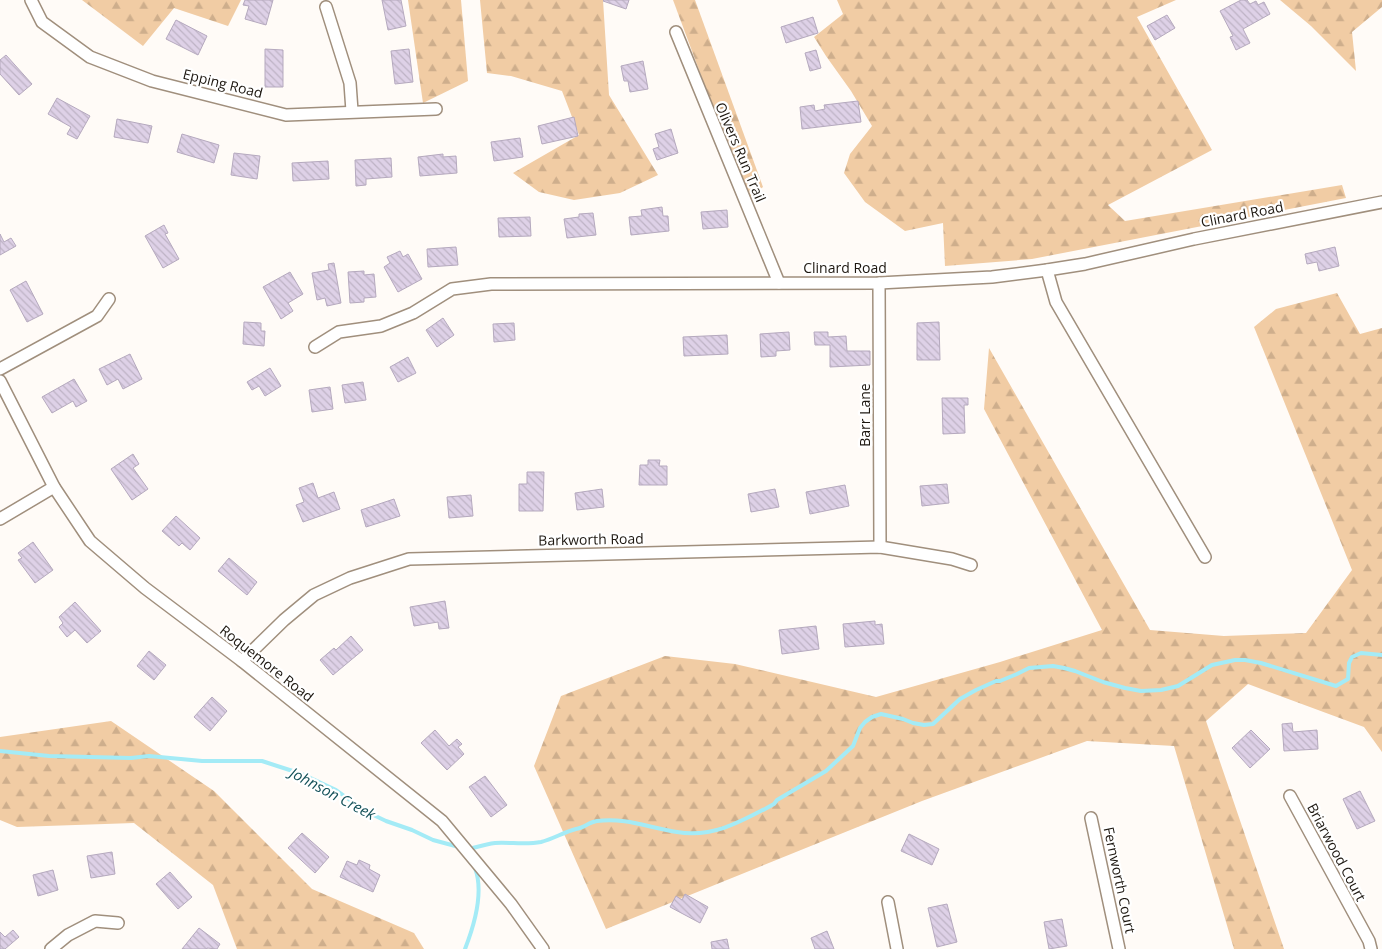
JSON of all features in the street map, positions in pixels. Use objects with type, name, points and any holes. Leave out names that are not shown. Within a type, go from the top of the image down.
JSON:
[{"type":"street","name":"Epping Road","points":[[31,0],[42,22],[90,56],[152,81],[286,114],[436,109]]},
{"type":"street","points":[[326,7],[350,83],[352,111]]},
{"type":"street","name":"Olivers Run Trail","points":[[676,32],[779,283]]},
{"type":"street","name":"Clinard Road","points":[[315,347],[339,332],[381,326],[413,313],[452,289],[492,284],[878,283],[992,277],[1085,264],[1194,239],[1382,202]]},
{"type":"street","points":[[1047,270],[1056,302],[1204,557]]},
{"type":"street","name":"Barr Lane","points":[[878,283],[880,547]]},
{"type":"street","points":[[0,369],[97,316],[109,299]]},
{"type":"street","name":"Roquemore Road","points":[[0,381],[54,487],[90,541],[145,588],[242,661],[442,821],[511,904],[544,949]]},
{"type":"street","points":[[0,519],[54,487]]},
{"type":"street","name":"Barkworth Road","points":[[242,661],[284,620],[314,596],[350,578],[409,559],[880,547],[952,559],[971,565]]},
{"type":"street","name":"Briarwood Court","points":[[1290,796],[1369,941],[1371,949]]},
{"type":"street","name":"Fernworth Court","points":[[1091,818],[1119,949]]},
{"type":"street","points":[[888,902],[897,949]]},
{"type":"street","points":[[51,949],[68,935],[95,921],[118,923]]},
{"type":"green space","points":[[82,0],[241,0],[228,26],[174,8],[143,46]]},
{"type":"green space","points":[[408,0],[461,0],[468,81],[423,103]]},
{"type":"green space","points":[[480,0],[603,0],[609,95],[658,175],[620,193],[574,200],[539,192],[513,173],[579,135],[562,91],[511,76],[487,73]]},
{"type":"green space","points":[[673,0],[695,0],[763,187],[747,199]]},
{"type":"green space","points":[[837,0],[1176,0],[1137,17],[1212,150],[1108,205],[1125,221],[1342,185],[1346,198],[1032,259],[945,266],[943,223],[905,231],[865,202],[844,173],[850,154],[872,126],[851,91],[814,37],[843,14]]},
{"type":"green space","points":[[1280,0],[1382,0],[1382,7],[1352,32],[1356,71],[1311,26]]},
{"type":"green space","points":[[1337,293],[1360,334],[1382,328],[1382,752],[1364,727],[1248,684],[1206,721],[1284,949],[1234,949],[1174,746],[1087,741],[922,801],[606,929],[534,766],[561,696],[665,656],[735,664],[876,697],[1000,662],[1102,630],[984,409],[989,348],[1150,630],[1224,636],[1306,633],[1352,570],[1254,327],[1276,309]]},
{"type":"green space","points":[[111,721],[214,791],[312,889],[414,933],[424,949],[237,949],[213,885],[134,823],[17,827],[0,820],[0,737]]},
{"type":"building","points":[[245,0],[273,0],[266,25],[245,19],[249,6],[243,5]]},
{"type":"building","points":[[382,0],[401,0],[406,26],[388,30]]},
{"type":"building","points":[[604,0],[629,0],[626,9]]},
{"type":"building","points":[[1241,0],[1247,0],[1250,4],[1256,1],[1258,5],[1264,2],[1270,14],[1243,29],[1250,43],[1236,50],[1230,37],[1233,36],[1220,11]]},
{"type":"building","points":[[1167,15],[1175,28],[1155,40],[1147,26]]},
{"type":"building","points":[[813,17],[818,33],[786,43],[781,27]]},
{"type":"building","points":[[176,20],[207,36],[198,55],[166,39]]},
{"type":"building","points":[[265,49],[283,50],[283,87],[265,87]]},
{"type":"building","points":[[409,49],[413,82],[395,84],[391,51]]},
{"type":"building","points":[[816,50],[821,68],[810,71],[805,53]]},
{"type":"building","points":[[6,55],[32,84],[19,95],[0,74],[0,60]]},
{"type":"building","points":[[643,61],[648,89],[630,92],[628,81],[624,81],[621,66]]},
{"type":"building","points":[[57,98],[90,116],[77,139],[67,134],[71,127],[48,114]]},
{"type":"building","points":[[858,101],[861,122],[802,129],[800,107],[814,105],[815,111],[825,109],[824,105]]},
{"type":"building","points":[[574,117],[578,136],[542,144],[538,126]]},
{"type":"building","points":[[117,119],[152,126],[148,143],[114,137]]},
{"type":"building","points":[[671,129],[678,153],[657,160],[653,149],[659,147],[655,134]]},
{"type":"building","points":[[182,134],[219,145],[214,163],[177,152]]},
{"type":"building","points":[[520,138],[523,157],[494,161],[491,142]]},
{"type":"building","points":[[234,153],[260,156],[257,179],[231,175]]},
{"type":"building","points":[[443,154],[443,157],[456,156],[457,173],[420,176],[418,157]]},
{"type":"building","points":[[391,158],[392,177],[366,179],[366,185],[356,186],[355,160]]},
{"type":"building","points":[[328,161],[329,179],[293,181],[292,163]]},
{"type":"building","points":[[662,207],[663,216],[668,216],[669,231],[631,235],[629,217],[642,216],[641,210]]},
{"type":"building","points":[[727,210],[728,227],[703,229],[701,212]]},
{"type":"building","points":[[593,213],[596,235],[567,238],[564,219],[579,217],[579,214]]},
{"type":"building","points":[[530,217],[531,236],[499,237],[498,218]]},
{"type":"building","points":[[164,225],[168,233],[165,234],[179,259],[163,268],[145,236]]},
{"type":"building","points":[[0,234],[4,242],[11,238],[16,246],[0,255]]},
{"type":"building","points":[[456,247],[458,265],[428,267],[427,249]]},
{"type":"building","points":[[1335,247],[1339,266],[1319,271],[1317,262],[1307,264],[1305,254]]},
{"type":"building","points":[[400,251],[403,257],[408,254],[422,279],[398,292],[384,267],[390,263],[387,257]]},
{"type":"building","points":[[334,263],[341,303],[327,306],[325,298],[317,300],[312,273],[329,270],[328,264]]},
{"type":"building","points":[[364,271],[364,275],[374,274],[376,297],[364,298],[364,302],[350,303],[348,272]]},
{"type":"building","points":[[290,272],[303,294],[288,303],[293,311],[281,319],[263,287]]},
{"type":"building","points":[[26,281],[43,314],[27,322],[10,290]]},
{"type":"building","points":[[443,318],[454,335],[437,347],[426,330]]},
{"type":"building","points":[[244,322],[261,323],[261,331],[265,331],[264,346],[243,344]]},
{"type":"building","points":[[939,322],[940,360],[917,360],[917,323]]},
{"type":"building","points":[[514,323],[515,340],[494,342],[493,324]]},
{"type":"building","points":[[789,332],[790,350],[776,351],[776,356],[761,357],[760,334]]},
{"type":"building","points":[[814,332],[828,332],[828,337],[846,336],[847,351],[870,351],[870,365],[830,367],[830,345],[815,345]]},
{"type":"building","points":[[727,335],[728,354],[684,356],[683,337]]},
{"type":"building","points":[[130,354],[142,379],[123,389],[118,379],[107,385],[99,369]]},
{"type":"building","points":[[408,357],[416,373],[398,382],[390,367]]},
{"type":"building","points":[[270,368],[281,386],[265,396],[259,386],[252,390],[247,382]]},
{"type":"building","points":[[74,379],[87,401],[76,407],[73,401],[52,413],[42,397]]},
{"type":"building","points":[[363,382],[366,400],[345,403],[342,385]]},
{"type":"building","points":[[330,387],[333,409],[312,412],[309,390]]},
{"type":"building","points":[[942,398],[968,398],[968,405],[964,405],[965,433],[943,434]]},
{"type":"building","points":[[133,454],[139,464],[133,468],[148,489],[132,500],[111,469]]},
{"type":"building","points":[[648,460],[660,460],[659,466],[667,466],[667,485],[639,485],[640,465],[648,465]]},
{"type":"building","points":[[527,472],[544,472],[543,511],[519,511],[519,484],[527,484]]},
{"type":"building","points":[[313,483],[318,498],[334,492],[340,509],[303,522],[296,505],[304,502],[299,488]]},
{"type":"building","points":[[947,484],[949,503],[922,506],[920,486]]},
{"type":"building","points":[[845,485],[849,506],[810,514],[806,492]]},
{"type":"building","points":[[602,489],[604,507],[577,510],[575,493]]},
{"type":"building","points":[[775,489],[779,507],[751,512],[748,494]]},
{"type":"building","points":[[471,495],[473,516],[449,518],[447,497]]},
{"type":"building","points":[[394,499],[400,516],[366,527],[361,510]]},
{"type":"building","points":[[176,516],[200,538],[190,550],[182,543],[179,546],[162,531]]},
{"type":"building","points":[[33,542],[53,570],[35,583],[18,560],[22,558],[18,553]]},
{"type":"building","points":[[229,558],[257,582],[247,595],[218,571]]},
{"type":"building","points":[[445,601],[449,628],[439,629],[438,622],[414,626],[410,607]]},
{"type":"building","points":[[75,602],[101,631],[87,643],[75,630],[67,637],[59,627],[63,623],[59,617]]},
{"type":"building","points":[[875,621],[875,625],[882,624],[884,644],[845,647],[843,624]]},
{"type":"building","points":[[816,626],[819,649],[782,654],[779,630]]},
{"type":"building","points":[[351,636],[363,650],[333,675],[320,660],[334,648],[336,650]]},
{"type":"building","points":[[149,651],[166,665],[154,680],[137,666]]},
{"type":"building","points":[[212,697],[227,711],[210,731],[194,717]]},
{"type":"building","points":[[1292,723],[1293,732],[1317,730],[1318,749],[1284,751],[1282,724]]},
{"type":"building","points":[[435,730],[449,746],[457,739],[462,744],[458,747],[464,754],[447,770],[421,743]]},
{"type":"building","points":[[1251,730],[1270,749],[1250,768],[1232,748]]},
{"type":"building","points":[[485,776],[507,805],[491,817],[469,787]]},
{"type":"building","points":[[1360,791],[1375,821],[1357,829],[1343,799]]},
{"type":"building","points":[[302,833],[329,857],[315,873],[288,848]]},
{"type":"building","points":[[909,834],[939,849],[932,865],[901,851]]},
{"type":"building","points":[[112,852],[115,874],[91,878],[87,856]]},
{"type":"building","points":[[359,860],[370,865],[369,869],[380,875],[373,892],[340,877],[347,861],[357,865]]},
{"type":"building","points":[[53,870],[58,890],[38,896],[33,875]]},
{"type":"building","points":[[170,872],[192,897],[178,909],[156,884]]},
{"type":"building","points":[[685,894],[708,907],[700,923],[670,907],[676,896],[682,900]]},
{"type":"building","points":[[947,904],[957,942],[937,947],[928,908]]},
{"type":"building","points":[[1062,919],[1067,946],[1049,949],[1044,922]]},
{"type":"building","points":[[199,928],[220,944],[217,949],[182,949]]},
{"type":"building","points":[[13,930],[19,937],[5,949],[0,949],[0,932],[5,937]]},
{"type":"building","points":[[827,931],[834,949],[815,949],[811,938]]},
{"type":"building","points":[[727,939],[729,949],[712,949],[711,942]]},
{"type":"waterway","points":[[469,849],[495,843],[541,842],[591,823],[607,820],[618,820],[690,833],[703,833],[727,827],[774,804],[777,800],[826,771],[853,746],[860,728],[872,717],[881,714],[913,723],[933,724],[960,699],[996,681],[1029,668],[1053,666],[1064,668],[1103,682],[1141,691],[1161,690],[1178,686],[1212,665],[1245,660],[1261,663],[1336,686],[1348,679],[1349,663],[1352,657],[1361,653],[1382,655]]},
{"type":"waterway","name":"Johnson Creek","points":[[0,751],[49,756],[131,758],[149,756],[202,761],[262,761],[302,774],[336,790],[365,811],[386,821],[433,840],[459,847]]},
{"type":"waterway","name":"Johnson Creek","points":[[465,949],[477,909],[478,877],[475,868]]}]
